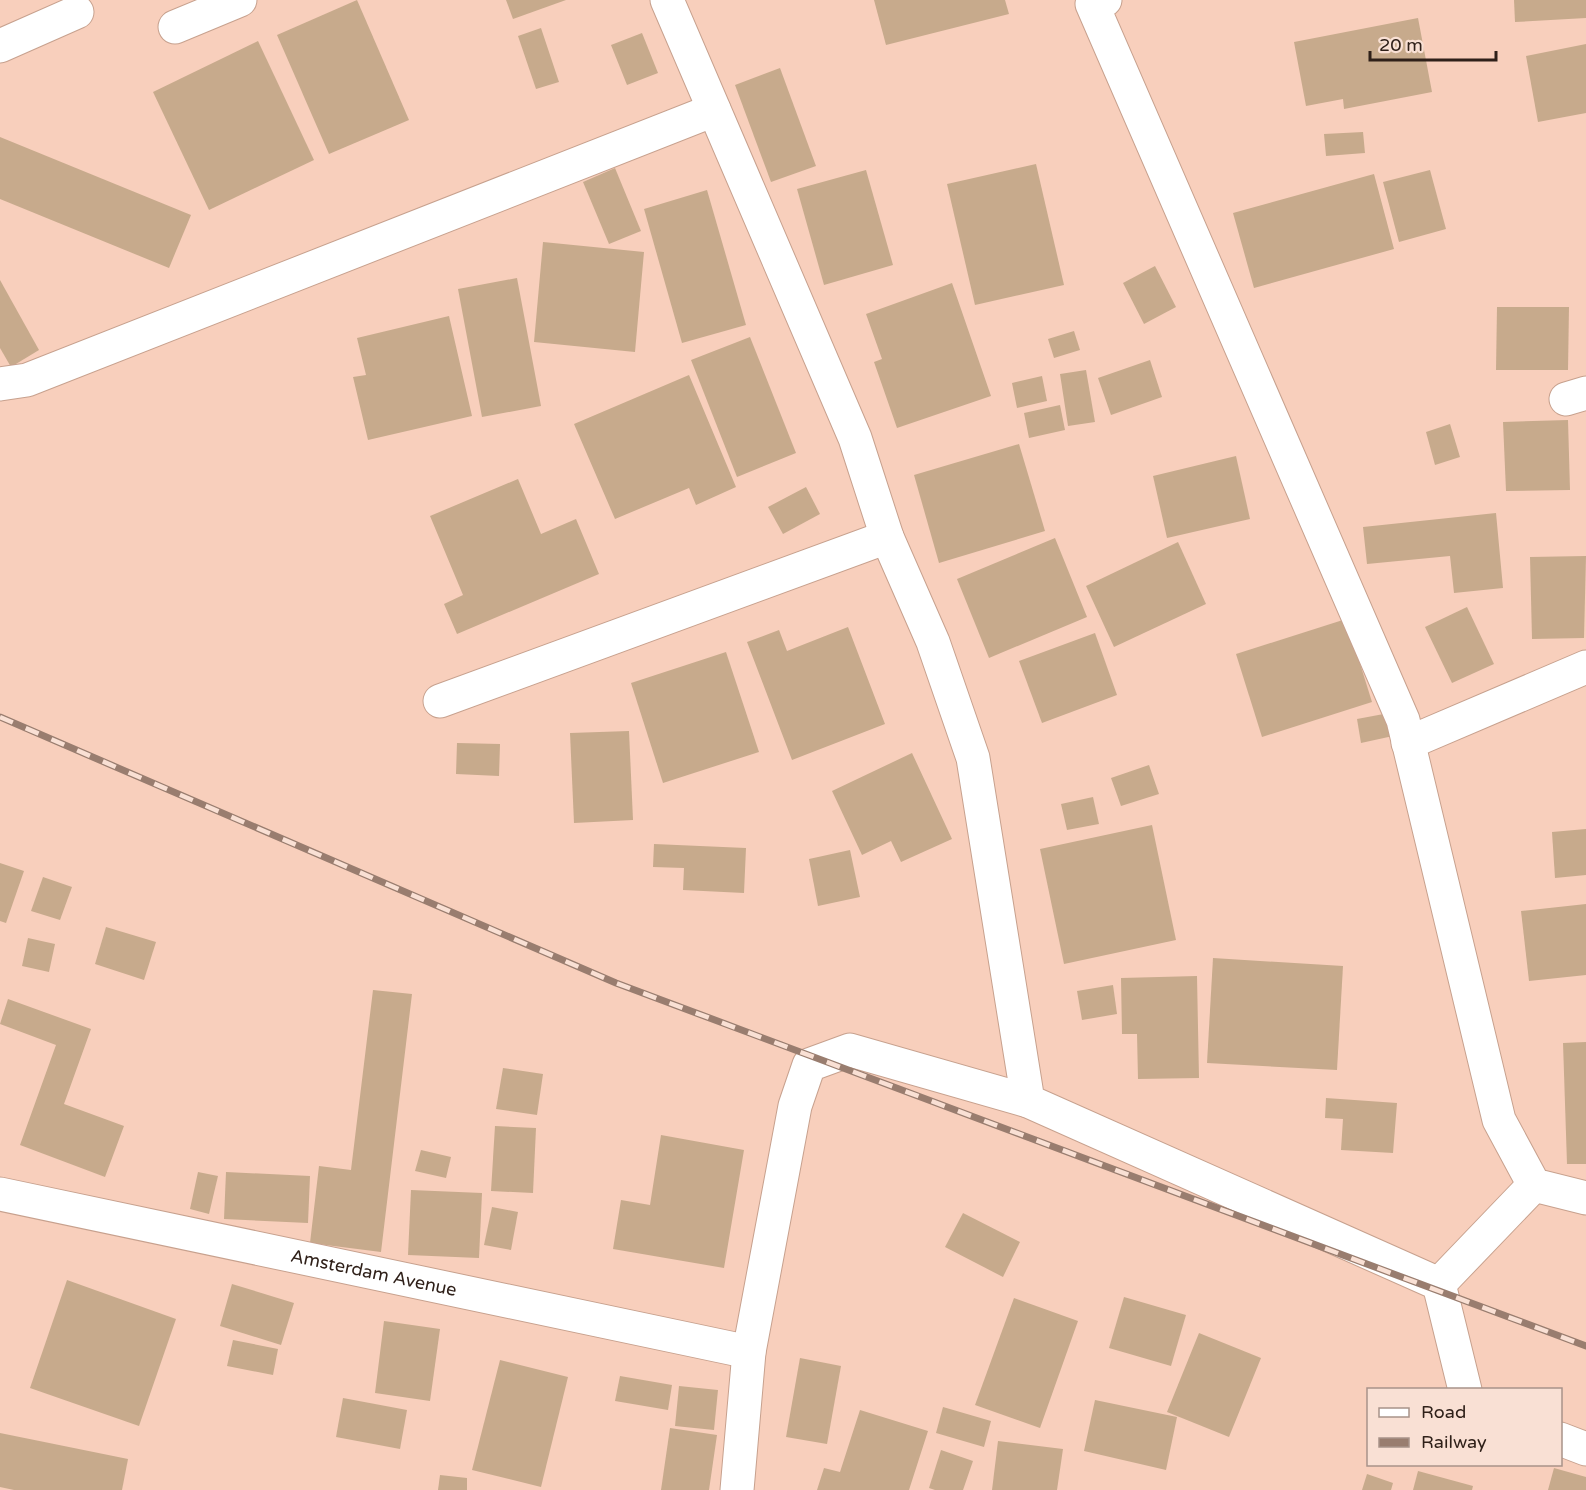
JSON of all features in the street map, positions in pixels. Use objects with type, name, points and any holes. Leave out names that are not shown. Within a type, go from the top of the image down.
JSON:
[{"type":"street","points":[[175,27],[240,0]]},
{"type":"street","points":[[667,0],[855,438],[887,537],[933,642],[973,758],[1028,1101]]},
{"type":"street","points":[[1096,1],[1403,720],[1499,1120],[1534,1185],[1586,1198]]},
{"type":"street","points":[[0,46],[77,12]]},
{"type":"street","points":[[0,384],[27,380],[714,110]]},
{"type":"street","points":[[440,701],[887,537]]},
{"type":"street","points":[[1408,743],[1586,667]]},
{"type":"street","points":[[736,1490],[749,1352],[795,1106],[809,1065],[850,1050],[1028,1101],[1439,1284]]},
{"type":"street","points":[[1439,1284],[1534,1185]]},
{"type":"street","name":"Amsterdam Avenue","points":[[0,1194],[749,1352]]},
{"type":"street","points":[[1439,1284],[1465,1388]]},
{"type":"street","points":[[1562,1439],[1586,1449]]},
{"type":"building","points":[[357,0],[409,120],[329,154],[277,35]]},
{"type":"building","points":[[506,0],[566,0],[513,19]]},
{"type":"building","points":[[874,0],[1005,0],[1009,14],[886,45]]},
{"type":"building","points":[[1514,0],[1586,0],[1586,18],[1515,22]]},
{"type":"building","points":[[1418,18],[1432,92],[1344,109],[1343,99],[1306,106],[1294,42]]},
{"type":"building","points":[[541,28],[559,82],[536,89],[518,36]]},
{"type":"building","points":[[642,33],[658,73],[627,85],[611,45]]},
{"type":"building","points":[[258,41],[314,160],[209,210],[153,92]]},
{"type":"building","points":[[1586,44],[1586,113],[1538,122],[1526,56]]},
{"type":"building","points":[[780,68],[816,166],[771,182],[735,85]]},
{"type":"building","points":[[1363,132],[1365,153],[1326,156],[1324,134]]},
{"type":"building","points":[[0,137],[191,215],[169,268],[0,199]]},
{"type":"building","points":[[1036,164],[1064,285],[975,305],[947,184]]},
{"type":"building","points":[[615,168],[641,231],[609,244],[583,182]]},
{"type":"building","points":[[866,170],[893,265],[824,285],[797,189]]},
{"type":"building","points":[[1430,170],[1446,229],[1399,242],[1383,182]]},
{"type":"building","points":[[1374,174],[1394,249],[1254,288],[1233,213]]},
{"type":"building","points":[[707,190],[746,325],[682,343],[644,209]]},
{"type":"building","points":[[543,242],[644,252],[635,352],[534,342]]},
{"type":"building","points":[[1155,266],[1176,307],[1144,324],[1123,283]]},
{"type":"building","points":[[517,278],[541,406],[482,417],[458,289]]},
{"type":"building","points":[[0,280],[39,350],[11,367],[0,348]]},
{"type":"building","points":[[952,283],[991,396],[897,428],[874,362],[882,359],[866,314]]},
{"type":"building","points":[[1497,307],[1569,307],[1568,370],[1496,370]]},
{"type":"building","points":[[449,316],[472,416],[368,440],[353,377],[366,375],[357,338]]},
{"type":"building","points":[[1074,331],[1080,350],[1054,358],[1048,339]]},
{"type":"building","points":[[750,337],[796,453],[737,477],[691,360]]},
{"type":"building","points":[[1150,360],[1162,397],[1111,415],[1098,378]]},
{"type":"building","points":[[1086,370],[1095,422],[1068,426],[1060,374]]},
{"type":"building","points":[[689,375],[736,487],[696,505],[689,488],[615,519],[574,424]]},
{"type":"building","points":[[1042,376],[1047,401],[1017,408],[1012,383]]},
{"type":"building","points":[[1060,405],[1065,430],[1029,438],[1024,413]]},
{"type":"building","points":[[1568,420],[1570,490],[1506,491],[1503,422]]},
{"type":"building","points":[[1450,424],[1460,457],[1435,465],[1426,432]]},
{"type":"building","points":[[1019,444],[1045,531],[939,563],[914,475]]},
{"type":"building","points":[[1236,456],[1250,519],[1167,538],[1153,476]]},
{"type":"building","points":[[518,479],[541,534],[576,519],[599,574],[457,634],[444,604],[463,595],[430,516]]},
{"type":"building","points":[[806,487],[820,514],[783,534],[768,507]]},
{"type":"building","points":[[1496,513],[1503,588],[1454,593],[1450,556],[1367,564],[1363,527]]},
{"type":"building","points":[[1055,538],[1087,617],[989,658],[957,579]]},
{"type":"building","points":[[1178,542],[1206,604],[1114,647],[1086,586]]},
{"type":"building","points":[[1586,556],[1584,638],[1532,639],[1530,557]]},
{"type":"building","points":[[1467,607],[1494,664],[1452,683],[1425,627]]},
{"type":"building","points":[[1346,619],[1372,702],[1262,737],[1236,654]]},
{"type":"building","points":[[848,627],[885,724],[792,760],[747,642],[779,630],[787,651]]},
{"type":"building","points":[[1095,633],[1117,695],[1042,723],[1019,661]]},
{"type":"building","points":[[726,652],[759,752],[663,783],[631,683]]},
{"type":"building","points":[[1389,713],[1393,736],[1361,743],[1357,719]]},
{"type":"building","points":[[629,731],[633,820],[574,823],[570,733]]},
{"type":"building","points":[[457,743],[500,744],[499,776],[456,774]]},
{"type":"building","points":[[912,753],[952,839],[901,862],[891,841],[862,855],[832,791]]},
{"type":"building","points":[[1149,765],[1159,794],[1121,806],[1111,778]]},
{"type":"building","points":[[1093,797],[1099,824],[1067,830],[1061,804]]},
{"type":"building","points":[[1152,825],[1176,940],[1064,964],[1040,849]]},
{"type":"building","points":[[1586,829],[1586,875],[1555,878],[1552,832]]},
{"type":"building","points":[[654,844],[746,848],[744,893],[683,890],[684,868],[653,867]]},
{"type":"building","points":[[850,850],[860,897],[818,906],[809,859]]},
{"type":"building","points":[[0,863],[24,871],[6,923],[0,921]]},
{"type":"building","points":[[43,877],[72,887],[60,920],[31,911]]},
{"type":"building","points":[[1586,904],[1586,975],[1529,981],[1521,911]]},
{"type":"building","points":[[106,927],[156,942],[144,980],[95,964]]},
{"type":"building","points":[[28,938],[55,944],[49,972],[22,966]]},
{"type":"building","points":[[1213,958],[1343,966],[1337,1070],[1207,1063]]},
{"type":"building","points":[[1197,976],[1199,1078],[1138,1079],[1137,1034],[1122,1034],[1121,978]]},
{"type":"building","points":[[1113,985],[1117,1014],[1082,1020],[1077,991]]},
{"type":"building","points":[[373,990],[412,994],[381,1252],[310,1243],[319,1166],[351,1170]]},
{"type":"building","points":[[8,999],[91,1029],[64,1104],[124,1126],[105,1177],[20,1145],[56,1045],[0,1024]]},
{"type":"building","points":[[1586,1042],[1586,1164],[1567,1164],[1563,1043]]},
{"type":"building","points":[[503,1068],[543,1074],[537,1115],[496,1109]]},
{"type":"building","points":[[1326,1098],[1397,1103],[1393,1153],[1341,1150],[1343,1119],[1325,1118]]},
{"type":"building","points":[[495,1126],[536,1128],[533,1193],[491,1191]]},
{"type":"building","points":[[661,1135],[744,1150],[724,1268],[613,1249],[621,1200],[650,1205]]},
{"type":"building","points":[[421,1150],[451,1157],[446,1178],[415,1171]]},
{"type":"building","points":[[198,1172],[218,1176],[209,1214],[190,1209]]},
{"type":"building","points":[[226,1172],[310,1176],[308,1223],[224,1219]]},
{"type":"building","points":[[411,1190],[482,1193],[479,1258],[408,1255]]},
{"type":"building","points":[[492,1207],[518,1212],[511,1250],[484,1245]]},
{"type":"building","points":[[963,1213],[1020,1242],[1003,1277],[945,1247]]},
{"type":"building","points":[[67,1280],[176,1319],[139,1426],[30,1388]]},
{"type":"building","points":[[232,1284],[294,1303],[281,1345],[220,1326]]},
{"type":"building","points":[[1124,1297],[1186,1315],[1171,1366],[1109,1348]]},
{"type":"building","points":[[1014,1298],[1078,1321],[1040,1428],[975,1405]]},
{"type":"building","points":[[384,1321],[440,1329],[430,1401],[375,1393]]},
{"type":"building","points":[[1199,1333],[1261,1358],[1229,1437],[1167,1412]]},
{"type":"building","points":[[233,1340],[278,1349],[273,1375],[227,1366]]},
{"type":"building","points":[[800,1358],[841,1366],[827,1444],[786,1437]]},
{"type":"building","points":[[500,1360],[568,1377],[541,1487],[472,1470]]},
{"type":"building","points":[[620,1376],[672,1385],[668,1410],[615,1401]]},
{"type":"building","points":[[679,1386],[718,1390],[714,1430],[675,1426]]},
{"type":"building","points":[[343,1398],[407,1410],[400,1449],[336,1437]]},
{"type":"building","points":[[1095,1400],[1177,1417],[1166,1470],[1084,1451]]},
{"type":"building","points":[[943,1407],[991,1421],[984,1447],[936,1433]]},
{"type":"building","points":[[860,1410],[928,1431],[909,1490],[817,1490],[824,1468],[840,1472]]},
{"type":"building","points":[[670,1428],[717,1435],[709,1490],[661,1490]]},
{"type":"building","points":[[0,1433],[128,1459],[122,1490],[14,1490],[0,1487]]},
{"type":"building","points":[[998,1441],[1063,1449],[1057,1490],[992,1490]]},
{"type":"building","points":[[941,1450],[973,1461],[963,1490],[929,1488]]},
{"type":"building","points":[[1554,1468],[1586,1477],[1586,1490],[1548,1490]]},
{"type":"building","points":[[1418,1471],[1473,1486],[1472,1490],[1413,1490]]},
{"type":"building","points":[[1367,1474],[1393,1483],[1391,1490],[1362,1490]]},
{"type":"building","points":[[440,1475],[467,1478],[467,1490],[438,1490]]},
{"type":"railway","points":[[0,717],[616,983],[1586,1346]]}]
